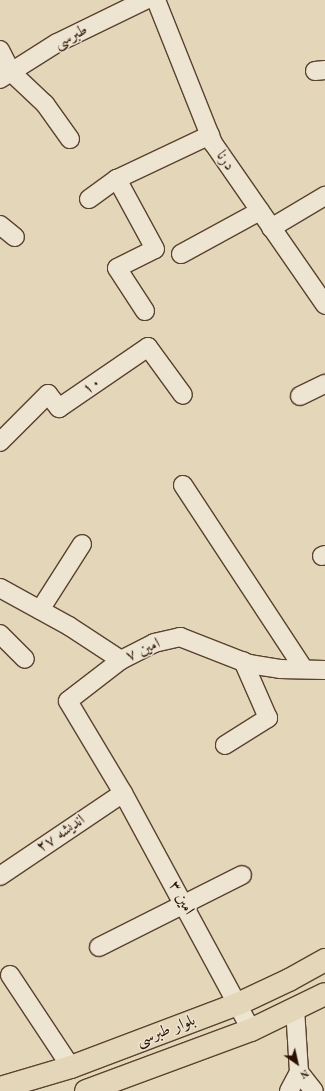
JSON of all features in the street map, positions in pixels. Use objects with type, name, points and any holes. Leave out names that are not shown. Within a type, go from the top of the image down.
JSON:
[{"type":"main road","name":"بلوار طبرسی","points":[[0,1088],[71,1067],[238,1004],[289,980],[325,960]]},
{"type":"main road","name":"بلوار طبرسی","points":[[86,1091],[251,1030],[325,994]]},
{"type":"street","name":"طبرسی","points":[[6,75],[57,43],[145,0]]},
{"type":"street","name":"درنا","points":[[156,0],[210,135],[325,305]]},
{"type":"street","points":[[0,50],[6,75],[45,104],[70,139]]},
{"type":"street","points":[[89,199],[116,180],[210,135]]},
{"type":"street","points":[[116,180],[155,249],[117,268],[145,311]]},
{"type":"street","points":[[272,228],[325,196]]},
{"type":"street","points":[[182,254],[260,211]]},
{"type":"street","points":[[0,225],[15,237]]},
{"type":"street","name":"۱۰","points":[[0,442],[48,394],[59,408],[148,347],[183,395]]},
{"type":"street","points":[[300,396],[325,384]]},
{"type":"street","points":[[183,484],[304,669]]},
{"type":"street","points":[[40,610],[82,544]]},
{"type":"street","name":"امین ۷","points":[[0,589],[40,610],[121,660],[154,642],[180,637],[243,661],[280,669],[325,670]]},
{"type":"street","points":[[0,634],[25,659]]},
{"type":"street","name":"امین ۳","points":[[121,660],[68,701],[123,793],[185,905],[251,1030]]},
{"type":"street","points":[[225,745],[268,718],[243,661]]},
{"type":"street","name":"اندیشه ۲۷","points":[[0,876],[123,793]]},
{"type":"street","points":[[99,947],[242,875]]},
{"type":"street","points":[[10,975],[71,1067]]},
{"type":"street","points":[[289,1091],[299,1072],[295,1009]]},
{"type":"street","points":[[299,1072],[314,1091]]}]
